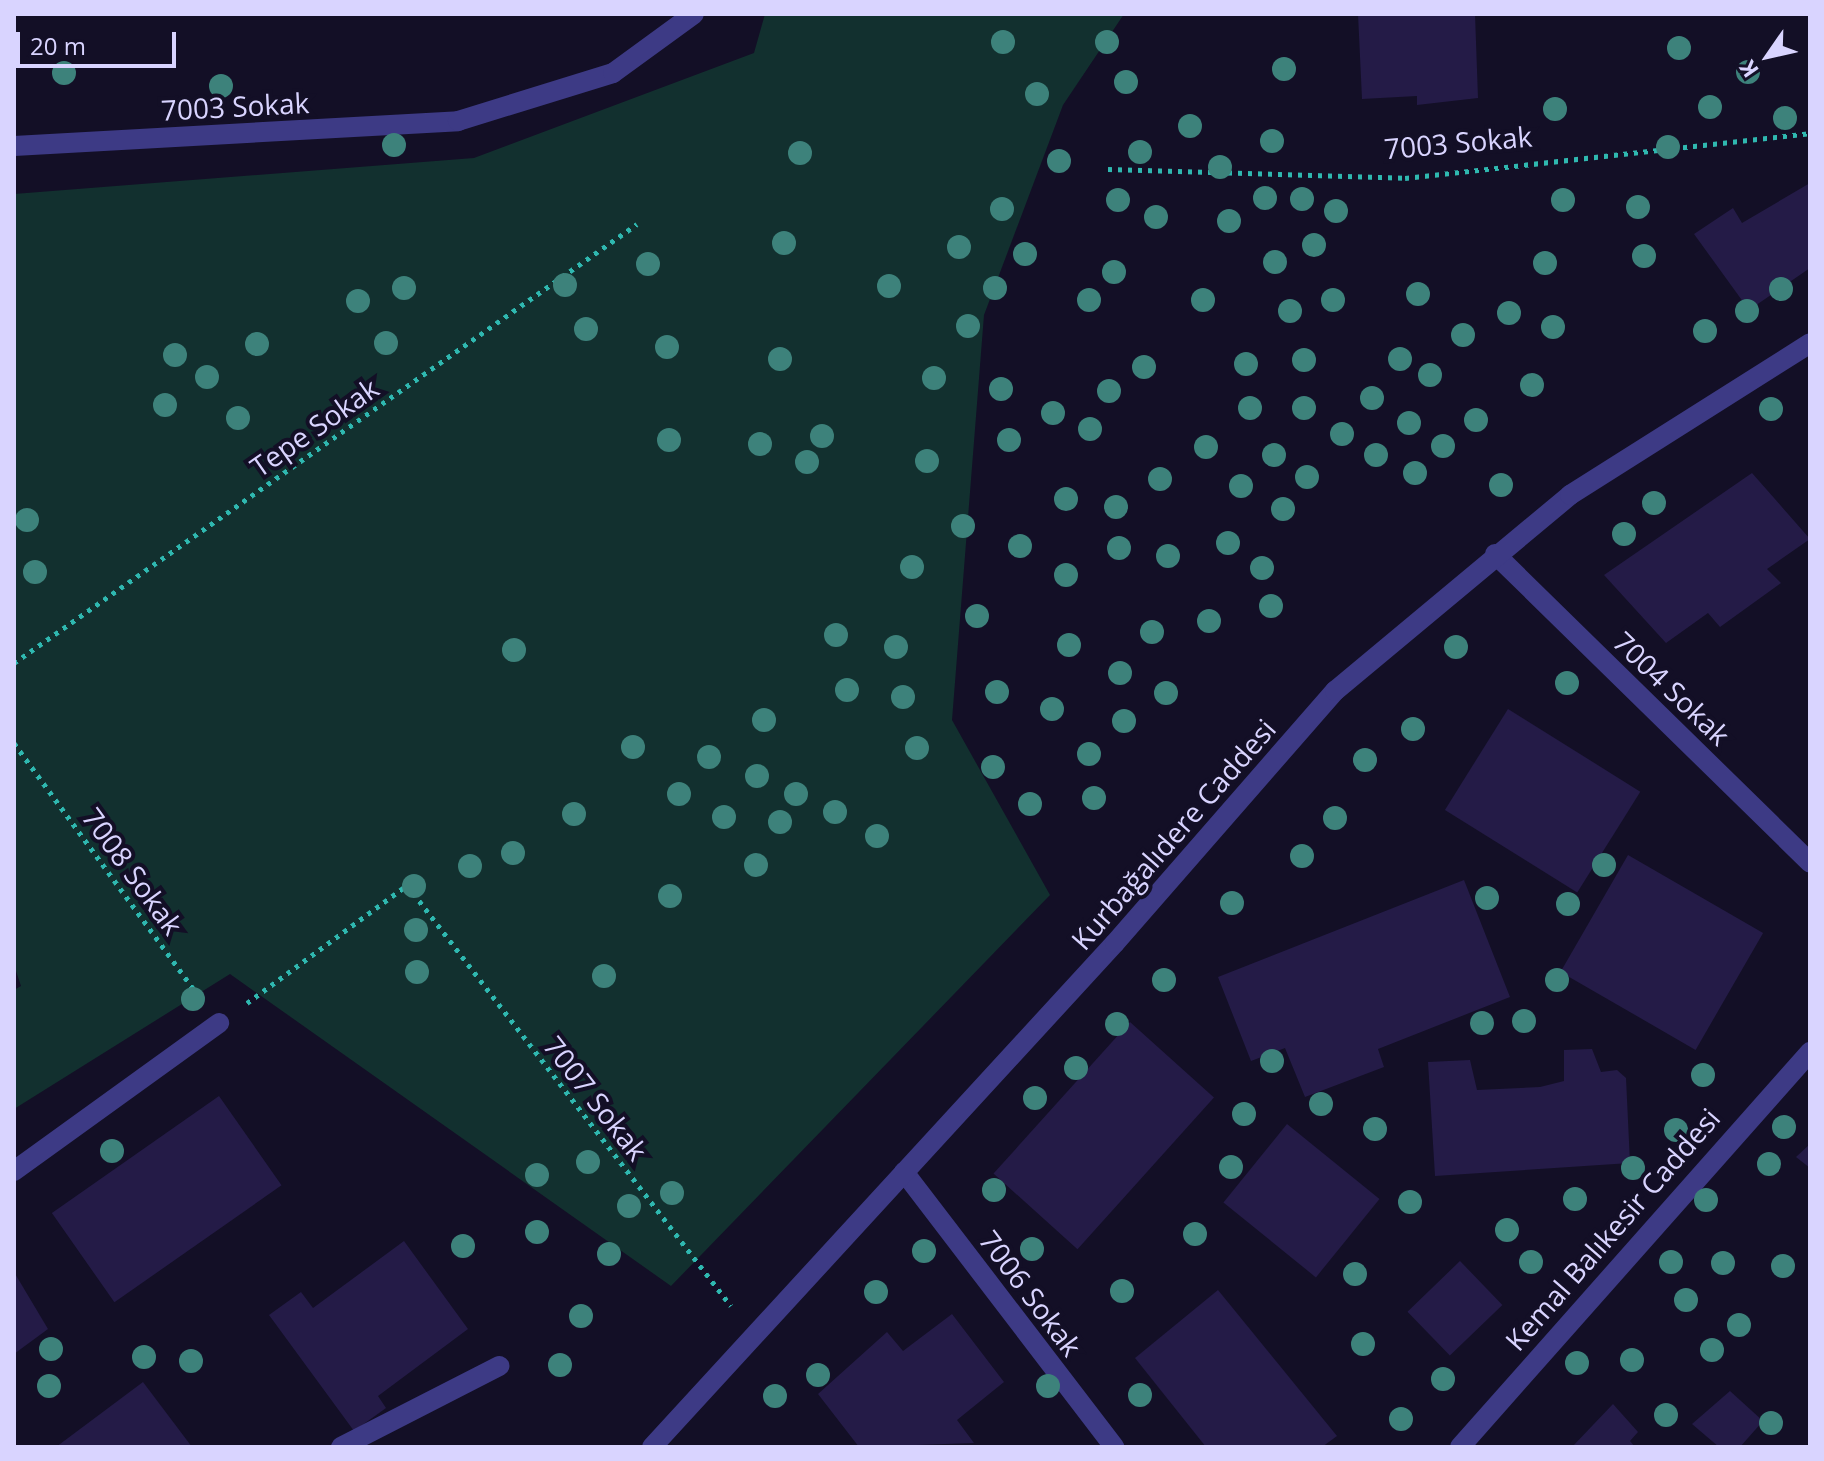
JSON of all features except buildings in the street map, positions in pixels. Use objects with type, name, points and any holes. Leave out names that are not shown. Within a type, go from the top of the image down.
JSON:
[{"type":"street","name":"7003 Sokak","points":[[14,146],[458,121],[613,73],[694,14]]},
{"type":"street","name":"Kurbağalıdere Caddesi","points":[[652,1447],[904,1172],[1335,691],[1495,554],[1570,495],[1810,343]]},
{"type":"street","name":"7004 Sokak","points":[[1495,554],[1810,863]]},
{"type":"street","points":[[14,1171],[219,1023]]},
{"type":"street","name":"Kemal Balıkesir Caddesi","points":[[1460,1447],[1810,1052]]},
{"type":"street","name":"7006 Sokak","points":[[904,1172],[1114,1447]]},
{"type":"street","points":[[341,1447],[499,1366]]},
{"type":"path","name":"7003 Sokak","points":[[1108,169],[1405,178],[1810,133]]},
{"type":"path","name":"Tepe Sokak","points":[[14,663],[637,224]]},
{"type":"path","name":"7008 Sokak","points":[[14,743],[219,1023]]},
{"type":"path","name":"7007 Sokak","points":[[219,1023],[407,885],[753,1335]]},
{"type":"green space","points":[[765,14],[1124,14],[1063,105],[984,315],[952,720],[1050,895],[671,1286],[230,974],[14,1109],[14,990],[21,986],[14,965],[14,194],[474,158],[754,53]]}]
